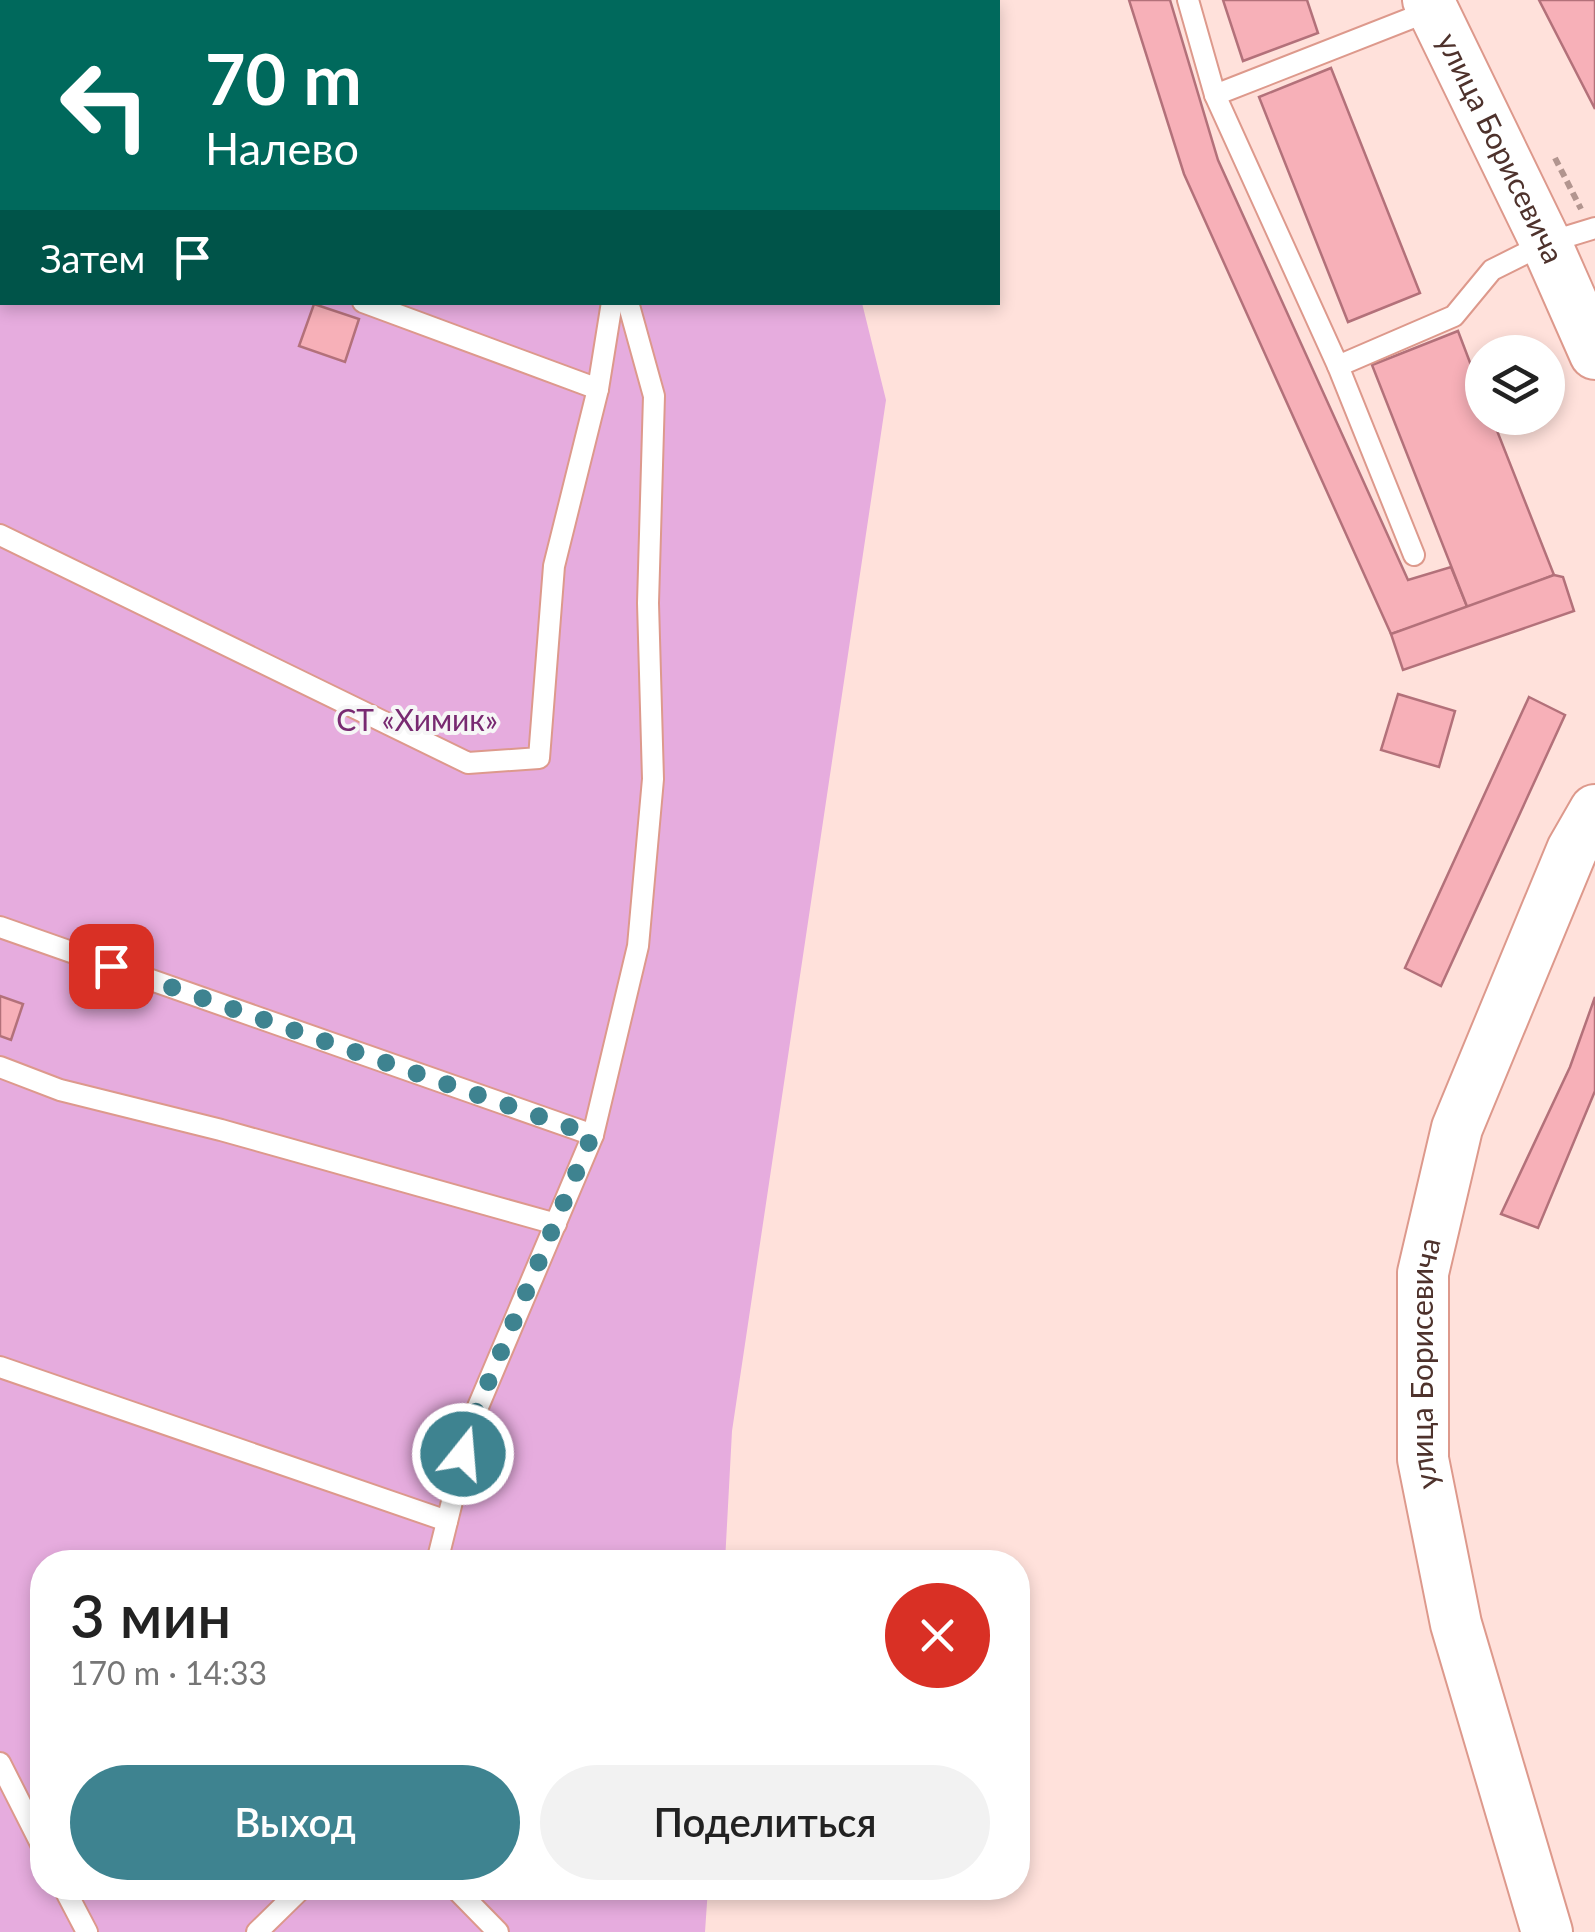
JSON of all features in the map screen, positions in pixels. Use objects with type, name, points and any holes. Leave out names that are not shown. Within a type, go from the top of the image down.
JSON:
[{"type":"street","name":"улица Борисевича","points":[[1430,5],[1546,243],[1595,354]]},
{"type":"street","name":"улица Борисевича","points":[[1546,1932],[1456,1624],[1423,1459],[1423,1273],[1457,1128],[1572,850],[1595,810]]},
{"type":"lane","points":[[1188,0],[1215,95],[1338,366],[1414,556]]},
{"type":"lane","points":[[1215,95],[1430,5]]},
{"type":"lane","points":[[1338,366],[1454,316],[1492,270],[1546,243],[1595,228]]},
{"type":"lane","points":[[370,305],[598,389]]},
{"type":"lane","points":[[0,535],[468,763],[539,758],[554,566],[598,389],[612,305]]},
{"type":"lane","points":[[441,1550],[472,1421],[592,1135],[638,946],[653,779],[648,602],[654,396],[629,305]]},
{"type":"lane","points":[[0,927],[592,1135]]},
{"type":"lane","points":[[0,1067],[60,1090],[220,1130],[556,1224]]},
{"type":"lane","points":[[0,1367],[447,1521]]},
{"type":"lane","points":[[0,1764],[30,1823]]},
{"type":"lane","points":[[70,1900],[87,1932]]},
{"type":"lane","points":[[257,1932],[290,1900]]},
{"type":"lane","points":[[467,1900],[498,1932]]},
{"type":"green space","name":"СТ «Химик»","points":[[0,305],[862,305],[886,400],[732,1431],[726,1550],[30,1550],[30,1900],[707,1900],[705,1932],[0,1932]]},
{"type":"building","points":[[1129,0],[1170,0],[1218,160],[1408,580],[1451,567],[1468,609],[1391,634],[1184,174]]},
{"type":"building","points":[[1223,0],[1307,0],[1318,33],[1243,61]]},
{"type":"building","points":[[1539,0],[1595,0],[1595,109]]},
{"type":"building","points":[[1331,68],[1420,293],[1348,322],[1259,97]]},
{"type":"building","points":[[314,305],[359,319],[345,362],[299,346]]},
{"type":"building","points":[[1458,331],[1465,349],[1465,435],[1499,435],[1554,575],[1468,609],[1372,365]]},
{"type":"building","points":[[1554,575],[1563,577],[1574,611],[1403,670],[1391,634]]},
{"type":"building","points":[[1398,694],[1455,711],[1439,767],[1381,750]]},
{"type":"building","points":[[1529,697],[1565,715],[1441,986],[1405,968]]},
{"type":"building","points":[[0,996],[23,1004],[11,1040],[0,1036]]},
{"type":"building","points":[[1595,997],[1595,1091],[1538,1228],[1501,1214],[1570,1067]]},
{"type":"route","points":[[111,966],[592,1135],[472,1421],[463,1454]]}]
